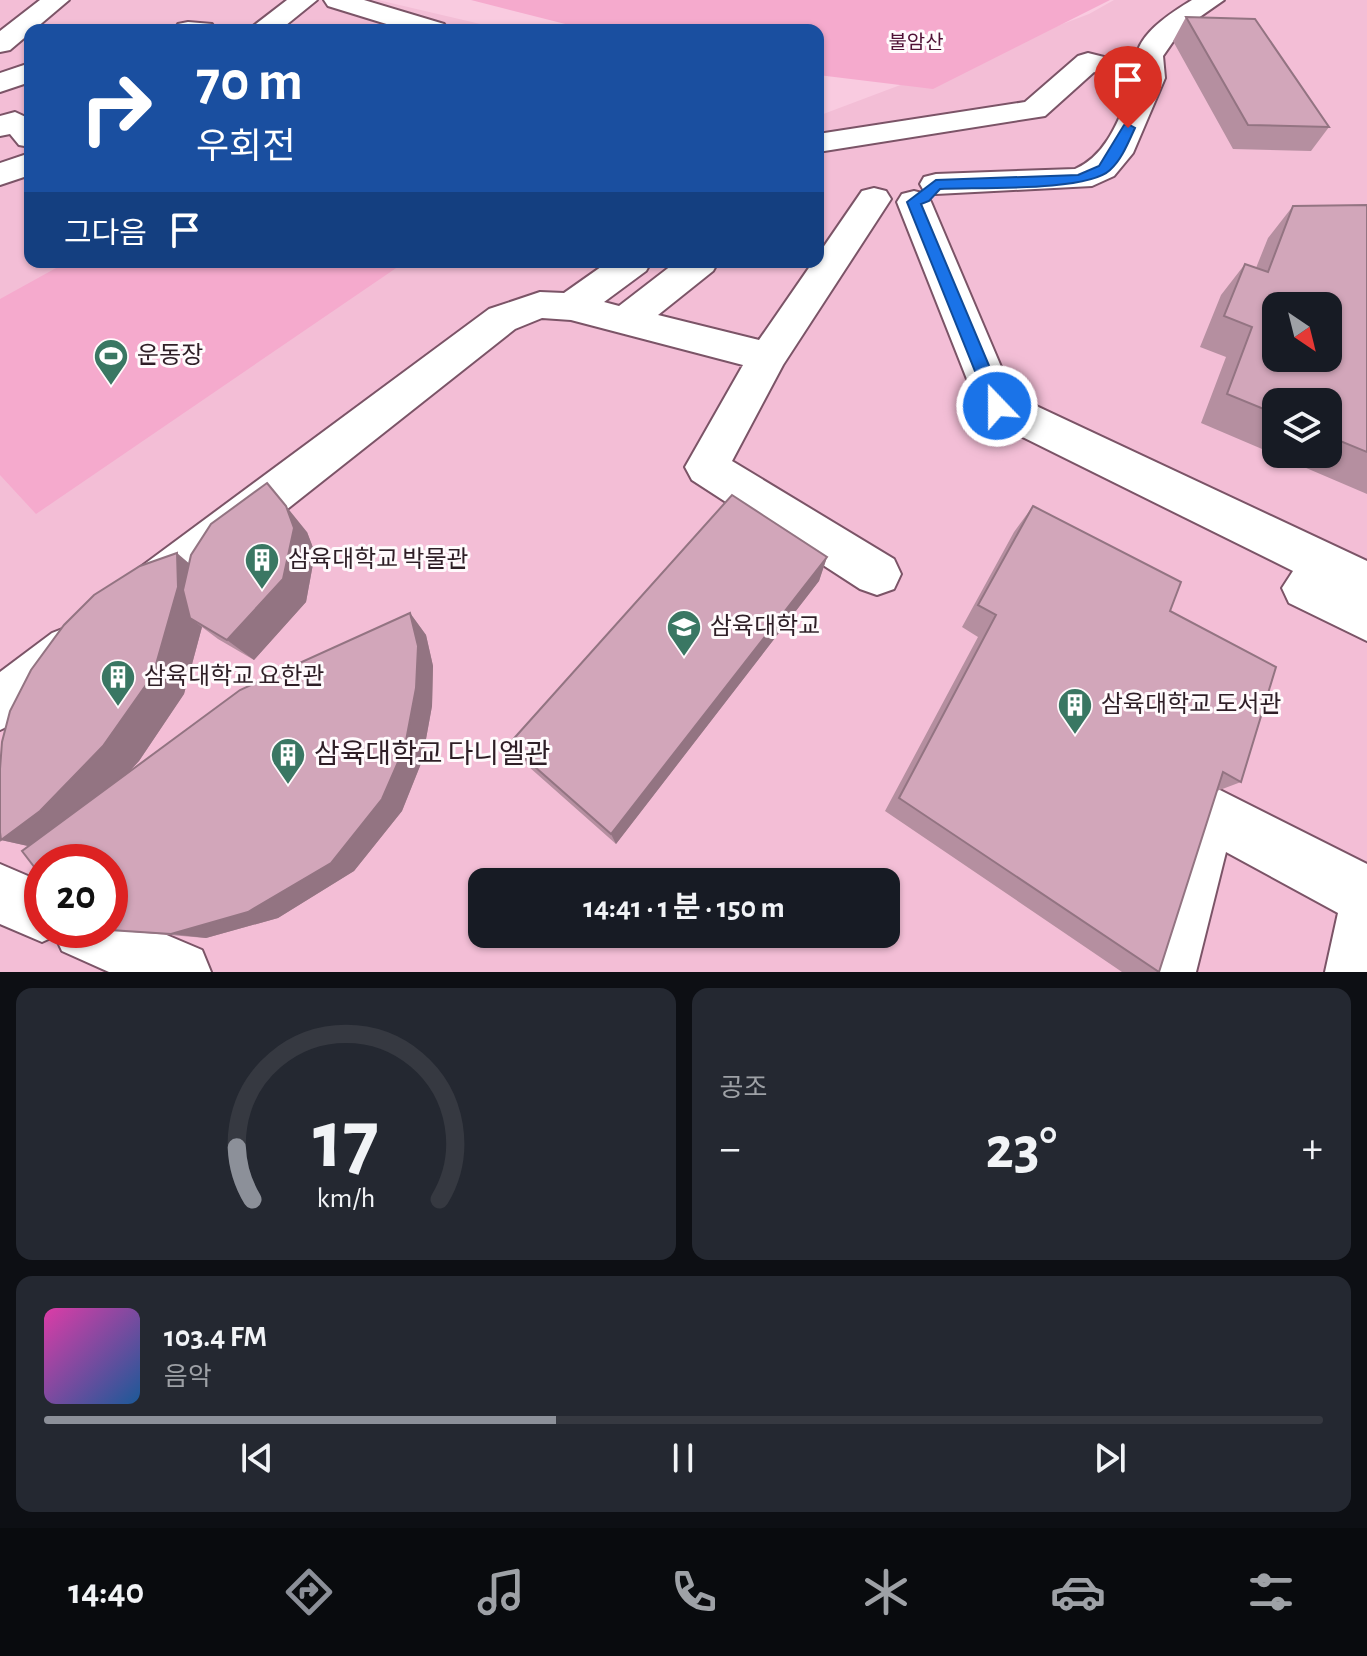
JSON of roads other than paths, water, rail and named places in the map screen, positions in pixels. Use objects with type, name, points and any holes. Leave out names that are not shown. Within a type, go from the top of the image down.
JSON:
[{"type":"lane","points":[[25,24],[56,0]]},
{"type":"lane","points":[[270,24],[304,0]]},
{"type":"lane","points":[[337,0],[415,24]]},
{"type":"lane","points":[[824,147],[895,176],[1058,158],[1080,151],[1097,138],[1139,64],[1171,24],[1211,0]]},
{"type":"lane","points":[[0,44],[24,25]]},
{"type":"lane","points":[[824,144],[1034,110],[1088,62],[1139,64]]},
{"type":"lane","points":[[0,83],[24,74]]},
{"type":"lane","points":[[0,127],[15,121],[24,131]]},
{"type":"lane","points":[[0,175],[24,165]]},
{"type":"lane","points":[[877,574],[707,467],[768,357],[895,176]]},
{"type":"lane","points":[[895,176],[991,418],[1367,618]]},
{"type":"lane","points":[[571,307],[625,268]]},
{"type":"lane","points":[[625,321],[692,268]]},
{"type":"lane","points":[[0,704],[502,319],[540,305],[571,307],[768,357]]},
{"type":"lane","points":[[991,418],[1367,584]]},
{"type":"lane","points":[[1165,972],[1208,812],[1367,896]]},
{"type":"lane","points":[[0,894],[24,904]]},
{"type":"lane","points":[[1356,972],[1367,915]]},
{"type":"lane","points":[[125,948],[180,972]]},
{"type":"place","name":"운동장","points":[[111,387]]},
{"type":"place","name":"삼육대학교 박물관","points":[[262,591]]},
{"type":"place","name":"삼육대학교","points":[[684,658]]},
{"type":"place","name":"삼육대학교 요한관","points":[[118,708]]},
{"type":"place","name":"삼육대학교 도서관","points":[[1075,736]]},
{"type":"place","name":"삼육대학교 다니엘관","points":[[288,786]]},
{"type":"park label","name":"불암산","points":[[916,43]]}]
